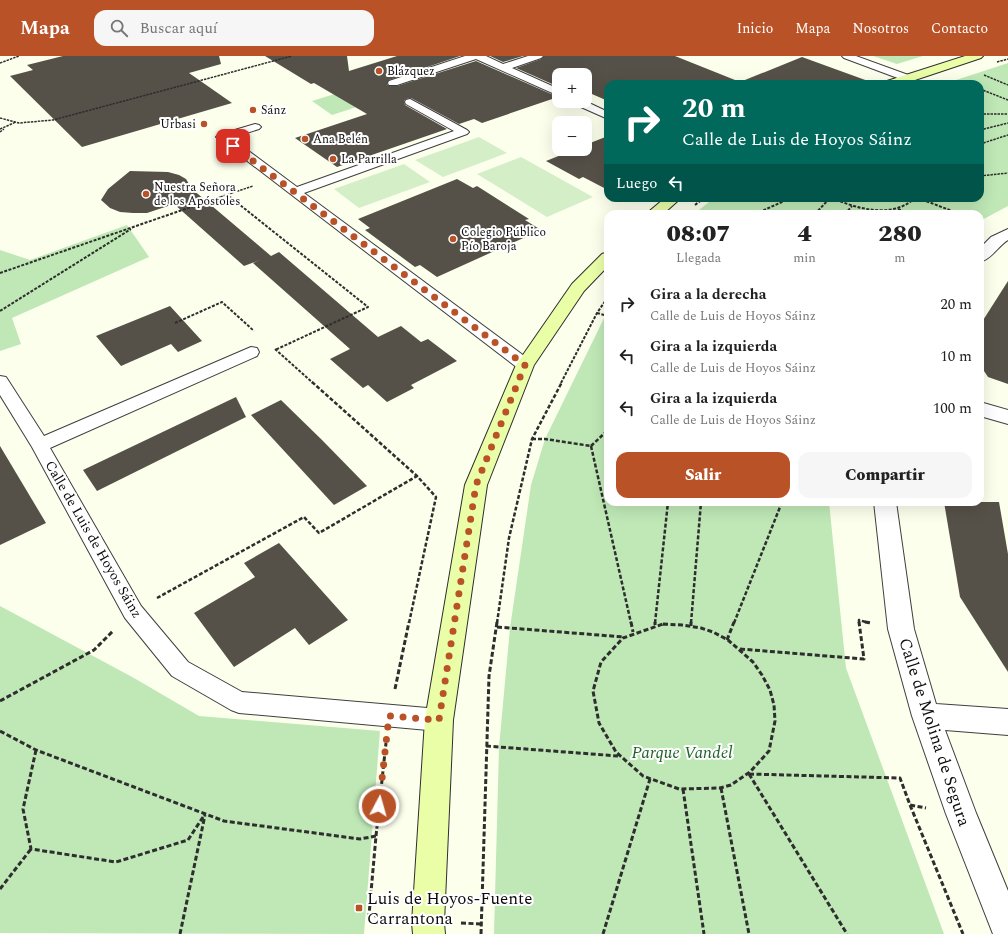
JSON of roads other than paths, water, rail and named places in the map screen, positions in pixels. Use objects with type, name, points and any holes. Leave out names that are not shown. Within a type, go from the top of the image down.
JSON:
[{"type":"street","points":[[902,80],[977,56]]},
{"type":"street","points":[[659,210],[669,202]]},
{"type":"street","points":[[984,254],[1004,240]]},
{"type":"street","points":[[427,930],[439,720],[476,485],[525,365],[578,288],[604,261]]},
{"type":"street","points":[[984,410],[1008,417]]},
{"type":"street","name":"Calle de Molina de Segura","points":[[886,506],[901,629],[926,716],[961,814],[1008,930]]},
{"type":"street","points":[[926,716],[1008,722]]},
{"type":"lane","points":[[393,83],[475,56]]},
{"type":"lane","points":[[478,56],[552,90]]},
{"type":"lane","points":[[503,67],[538,56]]},
{"type":"lane","points":[[847,56],[907,78]]},
{"type":"lane","points":[[295,192],[463,132],[410,102]]},
{"type":"lane","points":[[591,108],[604,114]]},
{"type":"lane","points":[[255,127],[222,138],[525,365]]},
{"type":"lane","points":[[40,445],[251,352]]},
{"type":"lane","name":"Calle de Luis de Hoyos Sáinz","points":[[0,380],[40,445],[133,612],[180,669],[239,702],[439,720]]},
{"type":"place","name":"Blázquez","points":[[379,71]]},
{"type":"place","name":"Sánz","points":[[253,110]]},
{"type":"place","name":"Urbasi","points":[[204,124]]},
{"type":"place","name":"Ana Belén","points":[[305,139]]},
{"type":"place","name":"La Parrilla","points":[[333,159]]},
{"type":"place","name":"Nuestra Señora de los Apóstoles","points":[[146,194]]},
{"type":"place","name":"Colegio Público Pío Baroja","points":[[453,239]]},
{"type":"place","name":"Luis de Hoyos-Fuente Carrantona","points":[[359,908]]},
{"type":"park label","name":"Parque Vandel","points":[[682,752]]}]
